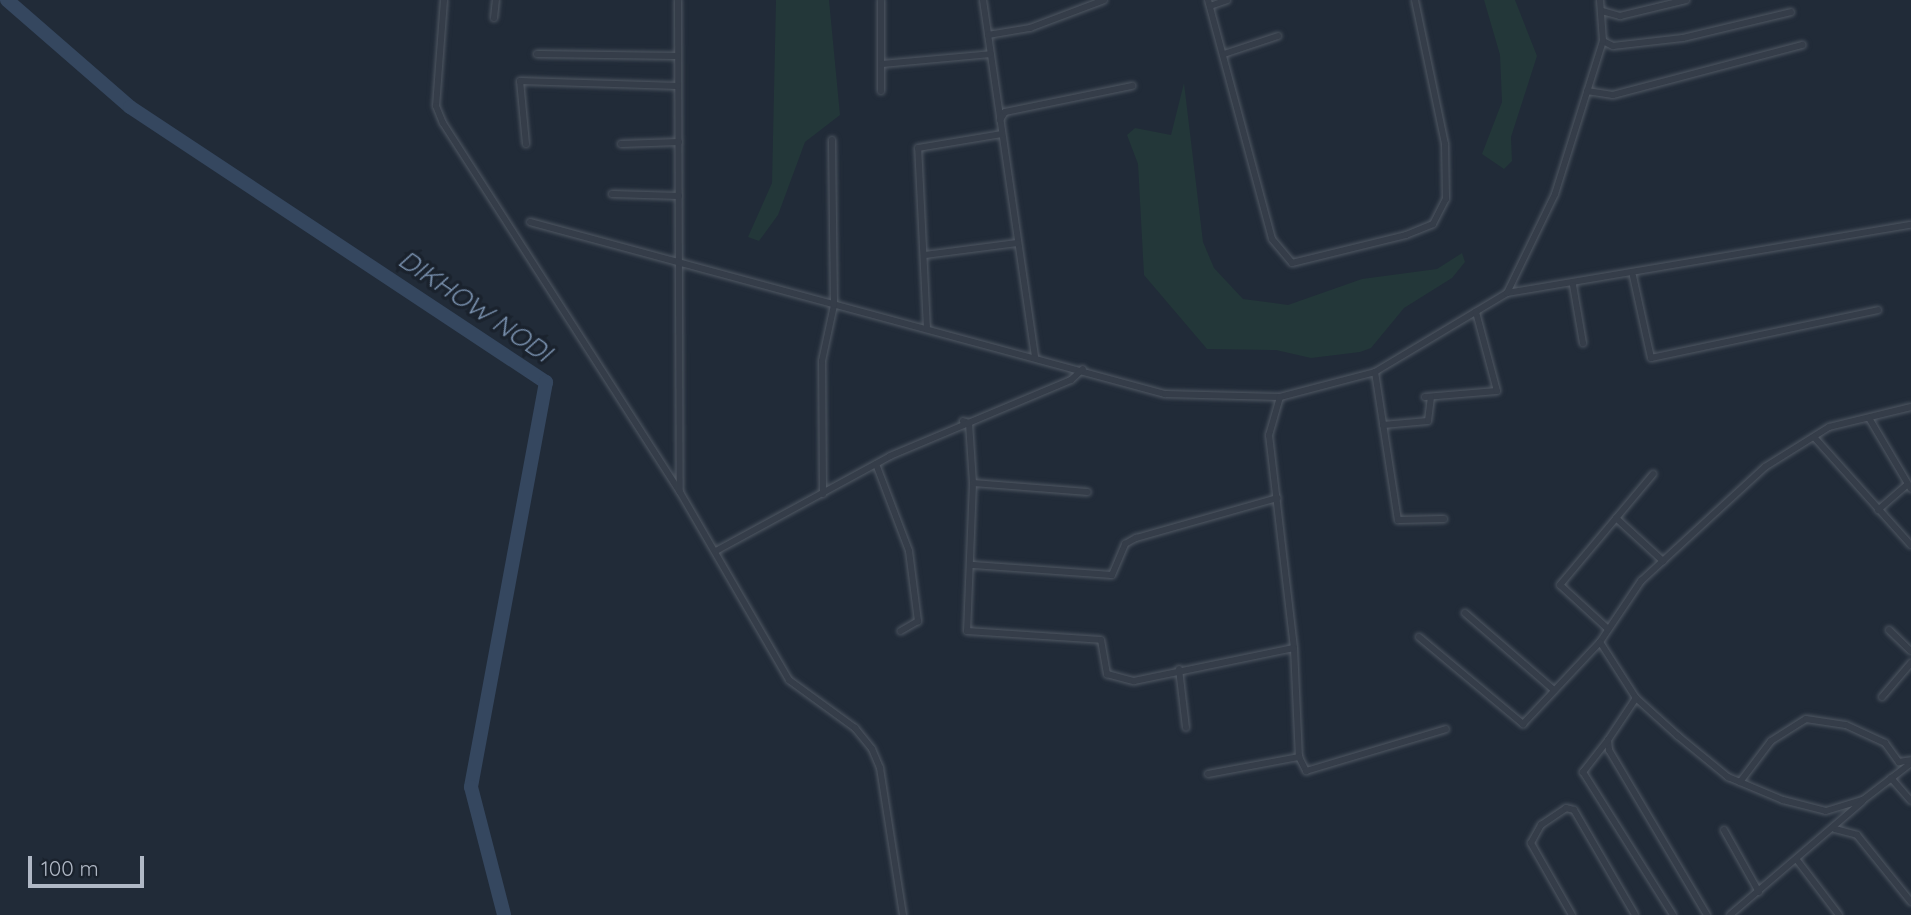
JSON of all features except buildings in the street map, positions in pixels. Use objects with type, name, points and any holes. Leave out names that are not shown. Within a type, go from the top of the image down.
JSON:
[{"type":"street","points":[[444,0],[436,106],[443,123],[680,492],[789,680],[855,728],[872,749],[880,768],[903,915]]},
{"type":"street","points":[[494,18],[496,0]]},
{"type":"street","points":[[678,0],[680,492]]},
{"type":"street","points":[[881,0],[881,91]]},
{"type":"street","points":[[983,0],[1035,357]]},
{"type":"street","points":[[988,35],[1030,28],[1104,0]]},
{"type":"street","points":[[1227,0],[1209,3],[1272,239],[1292,263],[1326,259],[1433,224],[1446,199],[1445,144],[1415,0]]},
{"type":"street","points":[[1507,293],[1555,194],[1603,41],[1600,0]]},
{"type":"street","points":[[1601,9],[1606,16],[1620,16],[1686,0]]},
{"type":"street","points":[[1603,41],[1613,46],[1683,38],[1791,12]]},
{"type":"street","points":[[1224,54],[1278,36]]},
{"type":"street","points":[[1587,91],[1613,95],[1802,45]]},
{"type":"street","points":[[537,54],[678,56]]},
{"type":"street","points":[[882,64],[991,54]]},
{"type":"street","points":[[526,144],[520,81],[678,86]]},
{"type":"street","points":[[1000,120],[1005,112],[1132,86]]},
{"type":"street","points":[[927,329],[918,148],[1002,134]]},
{"type":"street","points":[[823,494],[822,360],[834,305],[832,139]]},
{"type":"street","points":[[621,144],[679,142]]},
{"type":"street","points":[[612,194],[679,196]]},
{"type":"street","points":[[530,222],[834,305],[1083,369],[1165,394],[1280,397],[1375,372],[1507,293],[1633,275],[1911,225]]},
{"type":"street","points":[[925,255],[1017,243]]},
{"type":"street","points":[[1633,275],[1651,358],[1878,310]]},
{"type":"street","points":[[1573,285],[1583,343]]},
{"type":"street","points":[[1383,425],[1428,421],[1428,397],[1497,391],[1476,312]]},
{"type":"street","points":[[716,551],[876,464],[963,421],[1071,380],[1083,369]]},
{"type":"street","points":[[1375,372],[1398,520],[1444,519]]},
{"type":"street","points":[[1280,397],[1269,435],[1294,648],[1299,757],[1306,771],[1317,772],[1446,729]]},
{"type":"street","points":[[1419,637],[1523,724],[1600,642],[1662,561],[1765,467],[1814,437],[1911,407]]},
{"type":"street","points":[[1869,418],[1909,487],[1878,510]]},
{"type":"street","points":[[963,421],[969,423],[973,483],[973,565],[967,631],[1101,640],[1107,674],[1126,680],[1294,648]]},
{"type":"street","points":[[1814,437],[1911,545]]},
{"type":"street","points":[[876,464],[909,551],[918,621],[901,631]]},
{"type":"street","points":[[1608,629],[1560,585],[1653,474]]},
{"type":"street","points":[[973,483],[1088,492]]},
{"type":"street","points":[[973,565],[1112,575],[1125,544],[1136,538],[1277,498]]},
{"type":"street","points":[[1616,518],[1662,561]]},
{"type":"street","points":[[1465,613],[1554,690]]},
{"type":"street","points":[[1889,630],[1911,651]]},
{"type":"street","points":[[1600,642],[1636,698],[1740,782],[1826,811],[1863,800]]},
{"type":"street","points":[[1882,697],[1911,663]]},
{"type":"street","points":[[1180,668],[1186,727]]},
{"type":"street","points":[[1636,698],[1583,772],[1673,915]]},
{"type":"street","points":[[1740,782],[1771,741],[1806,719],[1846,725],[1885,743],[1899,762],[1911,762]]},
{"type":"street","points":[[1608,740],[1707,915]]},
{"type":"street","points":[[1208,774],[1299,757]]},
{"type":"street","points":[[1731,915],[1835,829],[1863,800],[1911,762]]},
{"type":"street","points":[[1891,778],[1911,801]]},
{"type":"street","points":[[1572,915],[1531,843],[1541,825],[1566,808],[1574,810],[1635,915]]},
{"type":"street","points":[[1835,829],[1857,835],[1911,902]]},
{"type":"street","points":[[1724,830],[1759,892]]},
{"type":"street","points":[[1797,860],[1839,915]]},
{"type":"green space","points":[[776,0],[829,0],[840,115],[805,142],[778,215],[759,241],[748,237],[772,183]]},
{"type":"green space","points":[[1484,0],[1515,0],[1537,56],[1511,137],[1512,161],[1504,169],[1482,154],[1502,102],[1500,55]]},
{"type":"green space","points":[[1184,83],[1203,242],[1214,268],[1243,299],[1288,305],[1362,279],[1437,269],[1462,253],[1465,262],[1452,278],[1404,308],[1371,348],[1360,352],[1311,358],[1276,350],[1207,349],[1144,275],[1138,164],[1127,135],[1135,128],[1171,135]]},
{"type":"waterway","name":"DIKHOW NODI","points":[[7,0],[130,107],[546,382],[471,787],[504,915]]}]
